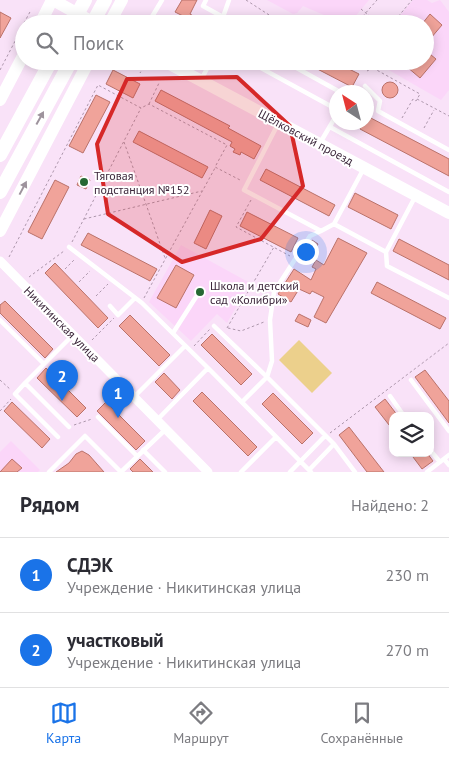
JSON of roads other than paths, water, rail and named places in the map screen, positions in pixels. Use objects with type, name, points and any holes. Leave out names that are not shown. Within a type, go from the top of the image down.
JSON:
[{"type":"main road","points":[[77,15],[85,0]]},
{"type":"main road","points":[[97,15],[105,0]]},
{"type":"main road","points":[[0,155],[46,70]]},
{"type":"main road","points":[[0,192],[66,70]]},
{"type":"street","points":[[45,15],[53,0],[70,15]]},
{"type":"street","points":[[114,15],[122,0]]},
{"type":"street","points":[[0,100],[16,70]]},
{"type":"street","points":[[0,231],[84,70]]},
{"type":"street","name":"Щёлковский проезд","points":[[181,70],[449,212]]},
{"type":"street","name":"Никитинская улица","points":[[0,261],[208,472]]},
{"type":"lane","points":[[153,15],[162,0]]},
{"type":"lane","points":[[206,0],[203,6],[219,15]]},
{"type":"lane","points":[[223,15],[228,0]]},
{"type":"lane","points":[[201,81],[206,70]]},
{"type":"lane","points":[[264,70],[329,105]]},
{"type":"lane","points":[[300,70],[329,86]]},
{"type":"lane","points":[[374,95],[380,101],[378,111],[449,150]]},
{"type":"lane","points":[[279,123],[244,190],[321,231]]},
{"type":"lane","points":[[320,144],[329,129]]},
{"type":"lane","points":[[335,130],[449,192]]},
{"type":"lane","points":[[242,402],[266,377],[272,361],[270,320],[274,292],[310,236],[334,224],[364,168]]},
{"type":"lane","points":[[415,195],[386,252],[387,266],[449,298]]},
{"type":"lane","points":[[334,224],[386,252]]},
{"type":"lane","points":[[69,247],[142,303],[310,471],[334,444]]},
{"type":"lane","points":[[173,333],[196,297]]},
{"type":"lane","points":[[110,306],[118,314],[135,298]]},
{"type":"lane","points":[[0,320],[44,364]]},
{"type":"lane","points":[[214,326],[334,444],[355,472]]},
{"type":"lane","points":[[58,437],[15,394],[73,335]]},
{"type":"lane","points":[[134,396],[185,346]]},
{"type":"lane","points":[[157,420],[208,368]]},
{"type":"lane","points":[[411,380],[449,431]]},
{"type":"lane","points":[[25,383],[69,427]]},
{"type":"lane","points":[[390,396],[401,412]]},
{"type":"lane","points":[[98,417],[137,456]]},
{"type":"lane","points":[[49,472],[85,436],[121,472],[166,429]]},
{"type":"lane","points":[[290,472],[326,436]]},
{"type":"lane","points":[[241,472],[276,437]]},
{"type":"lane","points":[[143,450],[165,472]]},
{"type":"lane","points":[[434,453],[449,465]]},
{"type":"lane","points":[[427,472],[449,455]]},
{"type":"place","name":"Тяговая подстанция №152","points":[[84,182]]},
{"type":"place","name":"Школа и детский сад «Колибри»","points":[[200,292]]},
{"type":"place","name":"участковый","points":[[62,401]]},
{"type":"place","name":"СДЭК","points":[[118,418]]}]
